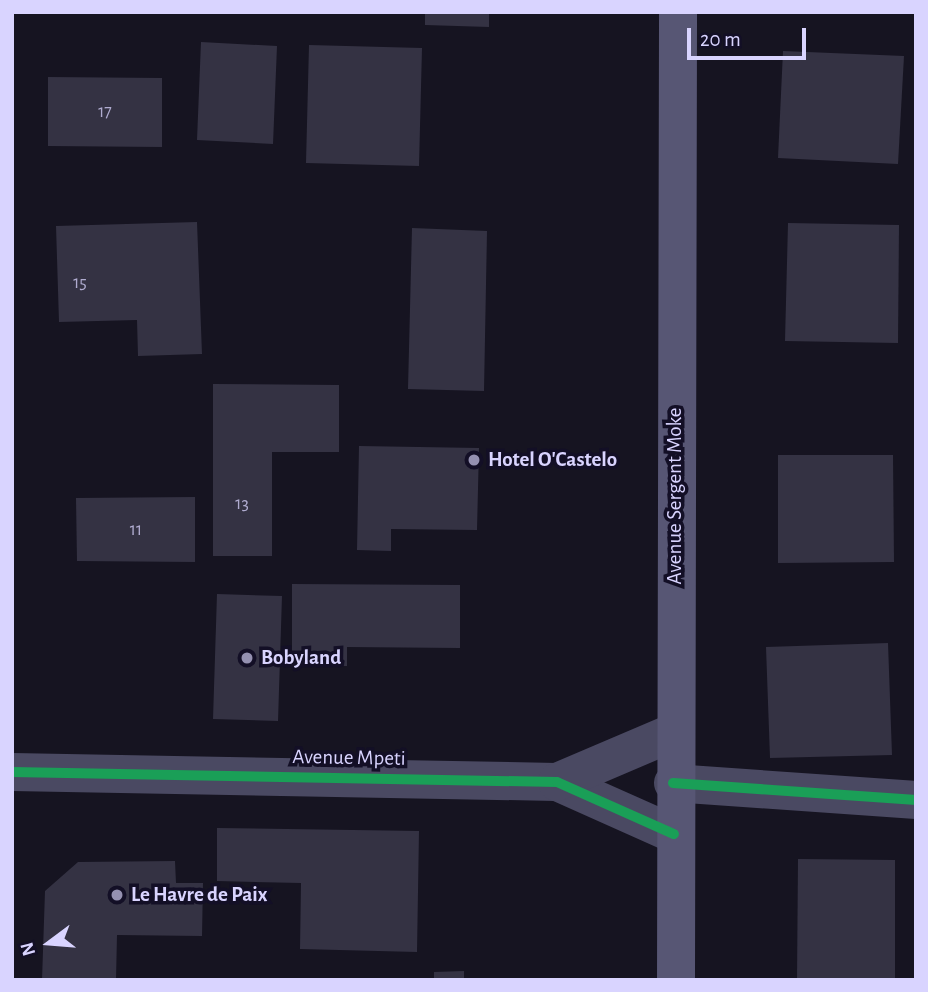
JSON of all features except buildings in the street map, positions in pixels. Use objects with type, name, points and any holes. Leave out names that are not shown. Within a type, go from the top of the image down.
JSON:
[{"type":"main road","name":"Avenue Sergent Moke","points":[[676,980],[673,783],[678,12]]},
{"type":"street","name":"Avenue Mpeti","points":[[557,782],[674,732]]},
{"type":"street","name":"Avenue Mpeti","points":[[12,772],[557,782],[674,834]]},
{"type":"street","points":[[673,783],[916,800]]},
{"type":"cycle path","points":[[12,772],[557,782],[674,834]]},
{"type":"cycle path","points":[[673,783],[916,800]]},
{"type":"place","name":"Hotel O'Castelo","points":[[474,460]]},
{"type":"place","name":"Bobyland","points":[[247,658]]},
{"type":"place","name":"Le Havre de Paix","points":[[117,895]]}]
